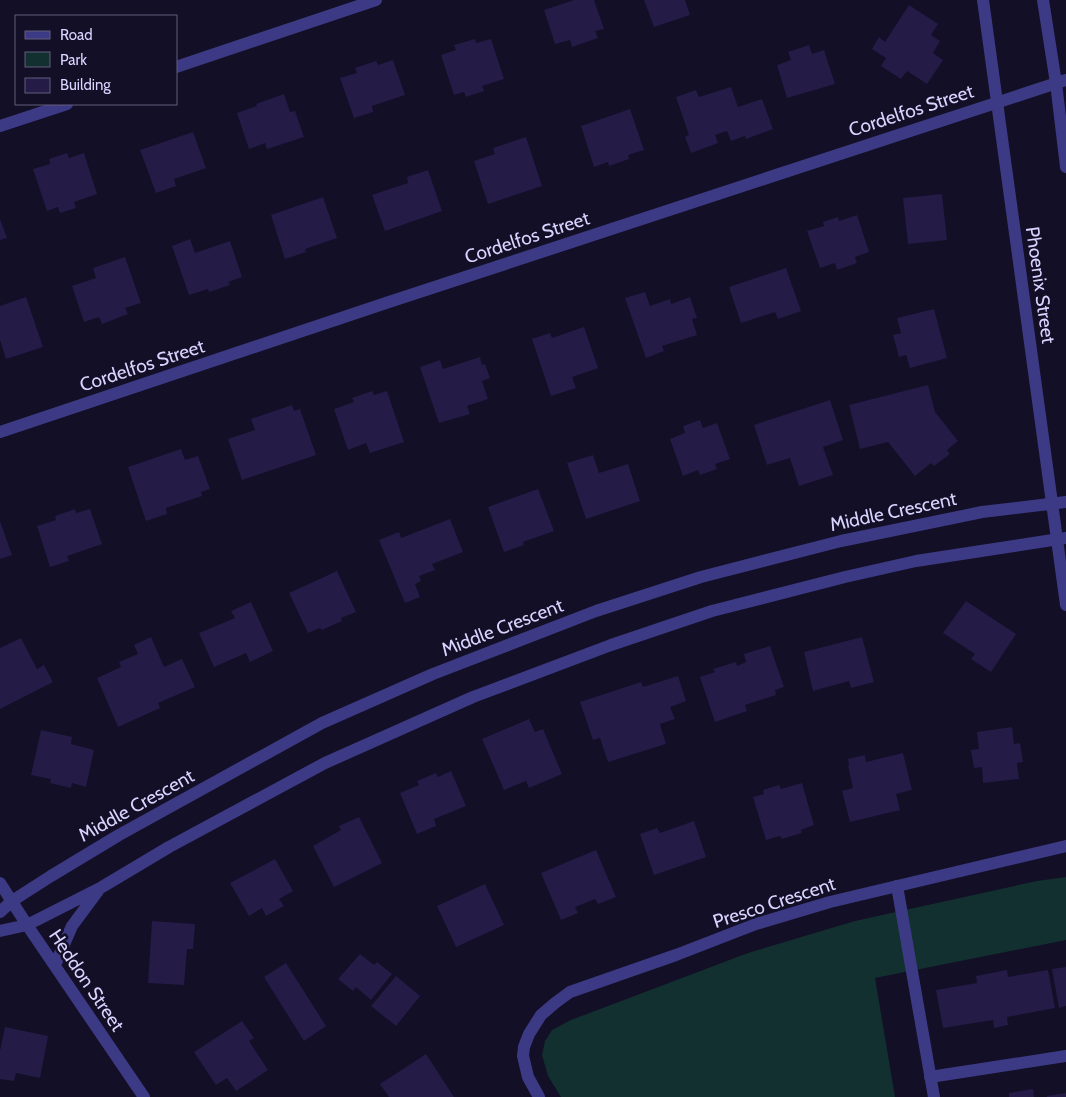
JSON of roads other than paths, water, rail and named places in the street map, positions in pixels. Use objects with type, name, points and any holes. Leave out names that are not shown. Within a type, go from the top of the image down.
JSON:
[{"type":"street","points":[[178,66],[376,0]]},
{"type":"street","name":"Phoenix Street","points":[[983,0],[1052,504],[1062,539],[1066,605]]},
{"type":"street","points":[[1043,0],[1061,82],[1066,167]]},
{"type":"street","name":"Cordelfos Street","points":[[0,432],[370,308],[1061,82]]},
{"type":"street","points":[[0,126],[64,105]]},
{"type":"street","name":"Middle Crescent","points":[[0,912],[12,901],[119,835],[322,723],[434,674],[596,610],[701,577],[841,541],[982,512],[1066,502]]},
{"type":"street","points":[[0,931],[28,926],[102,887],[169,847],[324,763],[473,697],[612,645],[712,611],[845,577],[916,562],[1062,539]]},
{"type":"street","name":"Presco Crescent","points":[[539,1097],[528,1077],[523,1056],[524,1047],[529,1034],[541,1015],[570,992],[676,955],[756,924],[830,902],[1066,846]]},
{"type":"street","name":"Heddon Street","points":[[0,883],[144,1097]]},
{"type":"street","points":[[897,886],[934,1097]]},
{"type":"street","points":[[55,965],[72,926],[102,887]]},
{"type":"street","points":[[930,1077],[1066,1056]]}]
